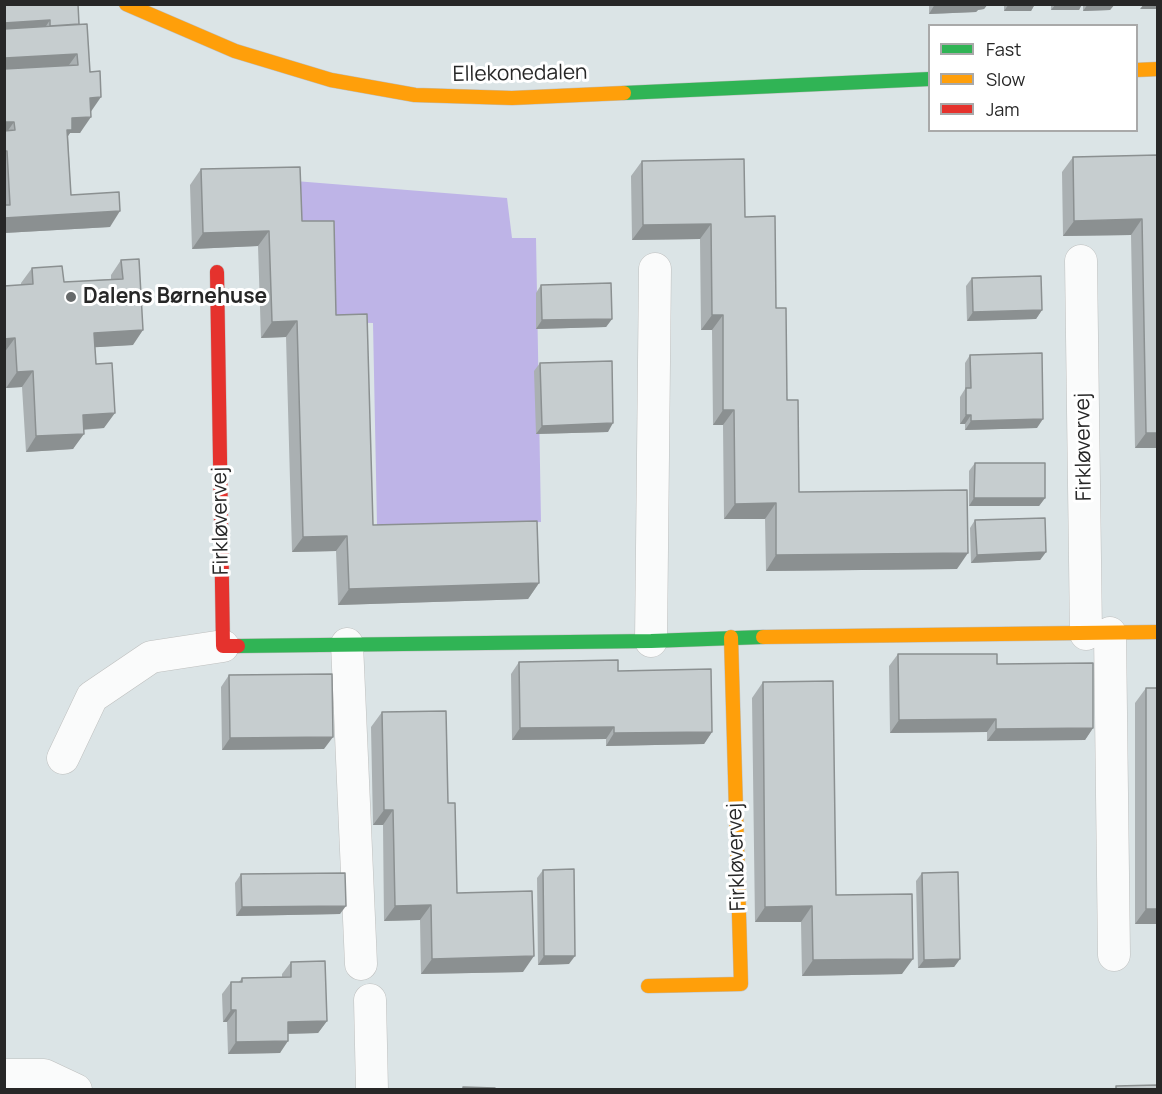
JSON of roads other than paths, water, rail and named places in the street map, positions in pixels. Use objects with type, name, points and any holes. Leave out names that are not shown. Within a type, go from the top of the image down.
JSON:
[{"type":"street","name":"Ellekonedalen","points":[[126,4],[235,51],[331,80],[415,95],[512,98],[928,79]]},
{"type":"street","points":[[1138,70],[1158,69]]},
{"type":"street","name":"Firkløvervej","points":[[1081,261],[1114,955]]},
{"type":"street","points":[[651,641],[655,269]]},
{"type":"street","name":"Firkløvervej","points":[[217,272],[223,646]]},
{"type":"street","points":[[63,758],[92,697],[151,657],[223,646],[1158,632]]},
{"type":"street","name":"Firkløvervej","points":[[648,986],[741,984],[731,637]]},
{"type":"street","points":[[347,644],[361,964]]},
{"type":"street","points":[[370,1000],[372,1089]]},
{"type":"street","points":[[4,1075],[44,1074],[76,1089]]},
{"type":"place","name":"Dalens Børnehuse","points":[[71,297]]}]
